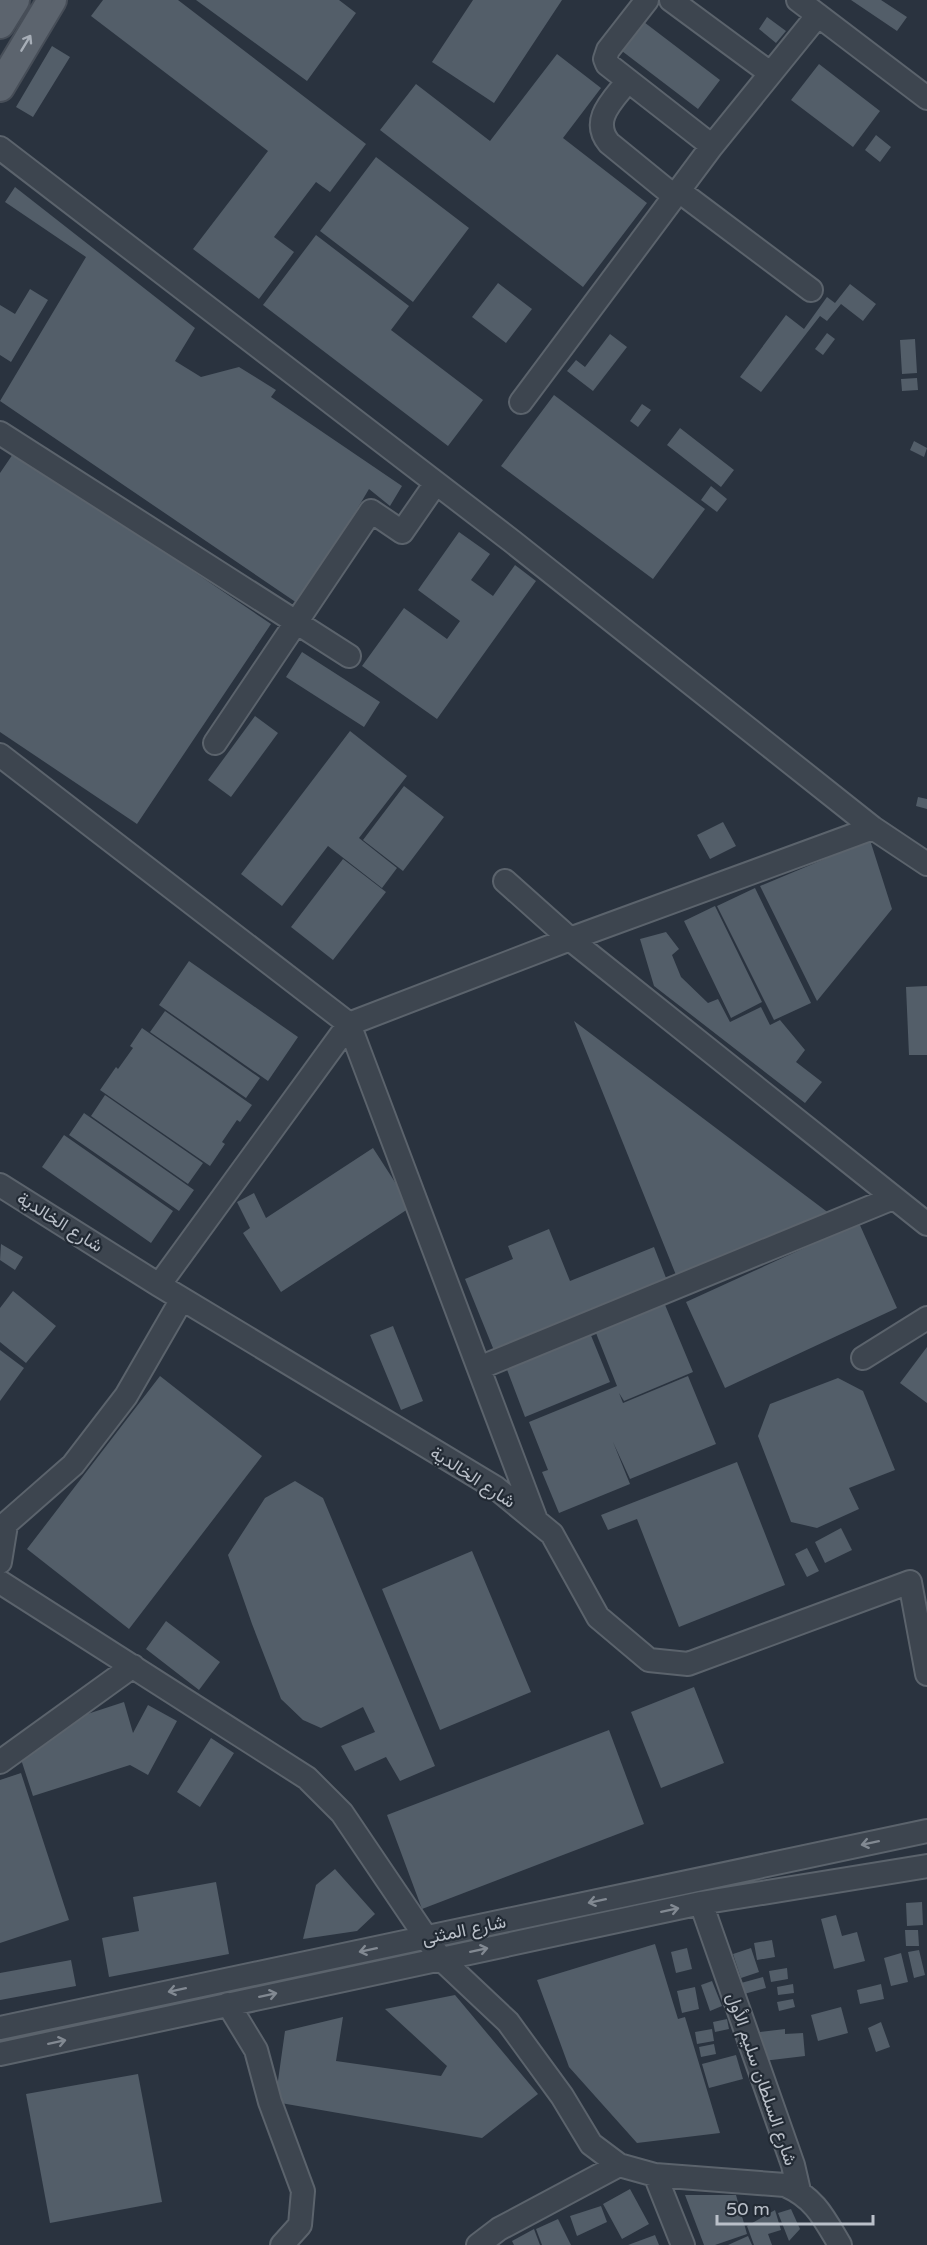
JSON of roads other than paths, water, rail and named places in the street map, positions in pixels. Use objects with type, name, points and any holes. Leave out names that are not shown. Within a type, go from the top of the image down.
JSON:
[{"type":"main road","points":[[0,24],[15,0]]},
{"type":"main road","points":[[0,87],[52,0]]},
{"type":"street","points":[[647,0],[614,42],[605,59],[610,68],[627,82],[712,146]]},
{"type":"street","points":[[671,0],[770,73]]},
{"type":"street","points":[[798,0],[927,99]]},
{"type":"street","points":[[521,402],[712,146],[818,15]]},
{"type":"street","points":[[627,82],[603,114],[602,133],[609,143],[676,194],[811,290]]},
{"type":"street","points":[[0,148],[436,483],[873,828],[927,864]]},
{"type":"street","points":[[0,433],[349,656]]},
{"type":"street","points":[[215,742],[371,511],[402,532],[436,483]]},
{"type":"street","points":[[0,755],[349,1024],[537,1522]]},
{"type":"street","points":[[159,1285],[349,1024],[570,939],[873,828]]},
{"type":"street","points":[[505,881],[570,939],[927,1224]]},
{"type":"street","name":"شارع الخالدية","points":[[0,1185],[159,1285],[496,1488],[552,1534],[598,1617],[649,1660],[688,1664],[921,1583],[927,1674]]},
{"type":"street","points":[[479,1368],[893,1197]]},
{"type":"street","points":[[0,1562],[3,1527],[73,1465],[126,1396],[182,1299]]},
{"type":"street","points":[[863,1358],[927,1318]]},
{"type":"street","points":[[0,1582],[307,1778],[342,1813],[440,1958],[508,2022],[562,2096],[591,2144],[619,2165],[655,2175],[784,2185],[799,2191],[815,2205],[840,2245]]},
{"type":"street","points":[[0,1762],[133,1666]]},
{"type":"street","name":"شارع المثنى","points":[[0,2028],[927,1831]]},
{"type":"street","name":"شارع المثنى","points":[[0,2054],[700,1904],[927,1866]]},
{"type":"street","name":"شارع السلطان سليم الأول","points":[[700,1904],[794,2165],[799,2191]]},
{"type":"street","points":[[228,2004],[256,2050],[270,2102],[303,2191],[300,2225],[282,2245]]},
{"type":"street","points":[[478,2245],[502,2237],[619,2165]]},
{"type":"street","points":[[655,2175],[683,2245]]}]
